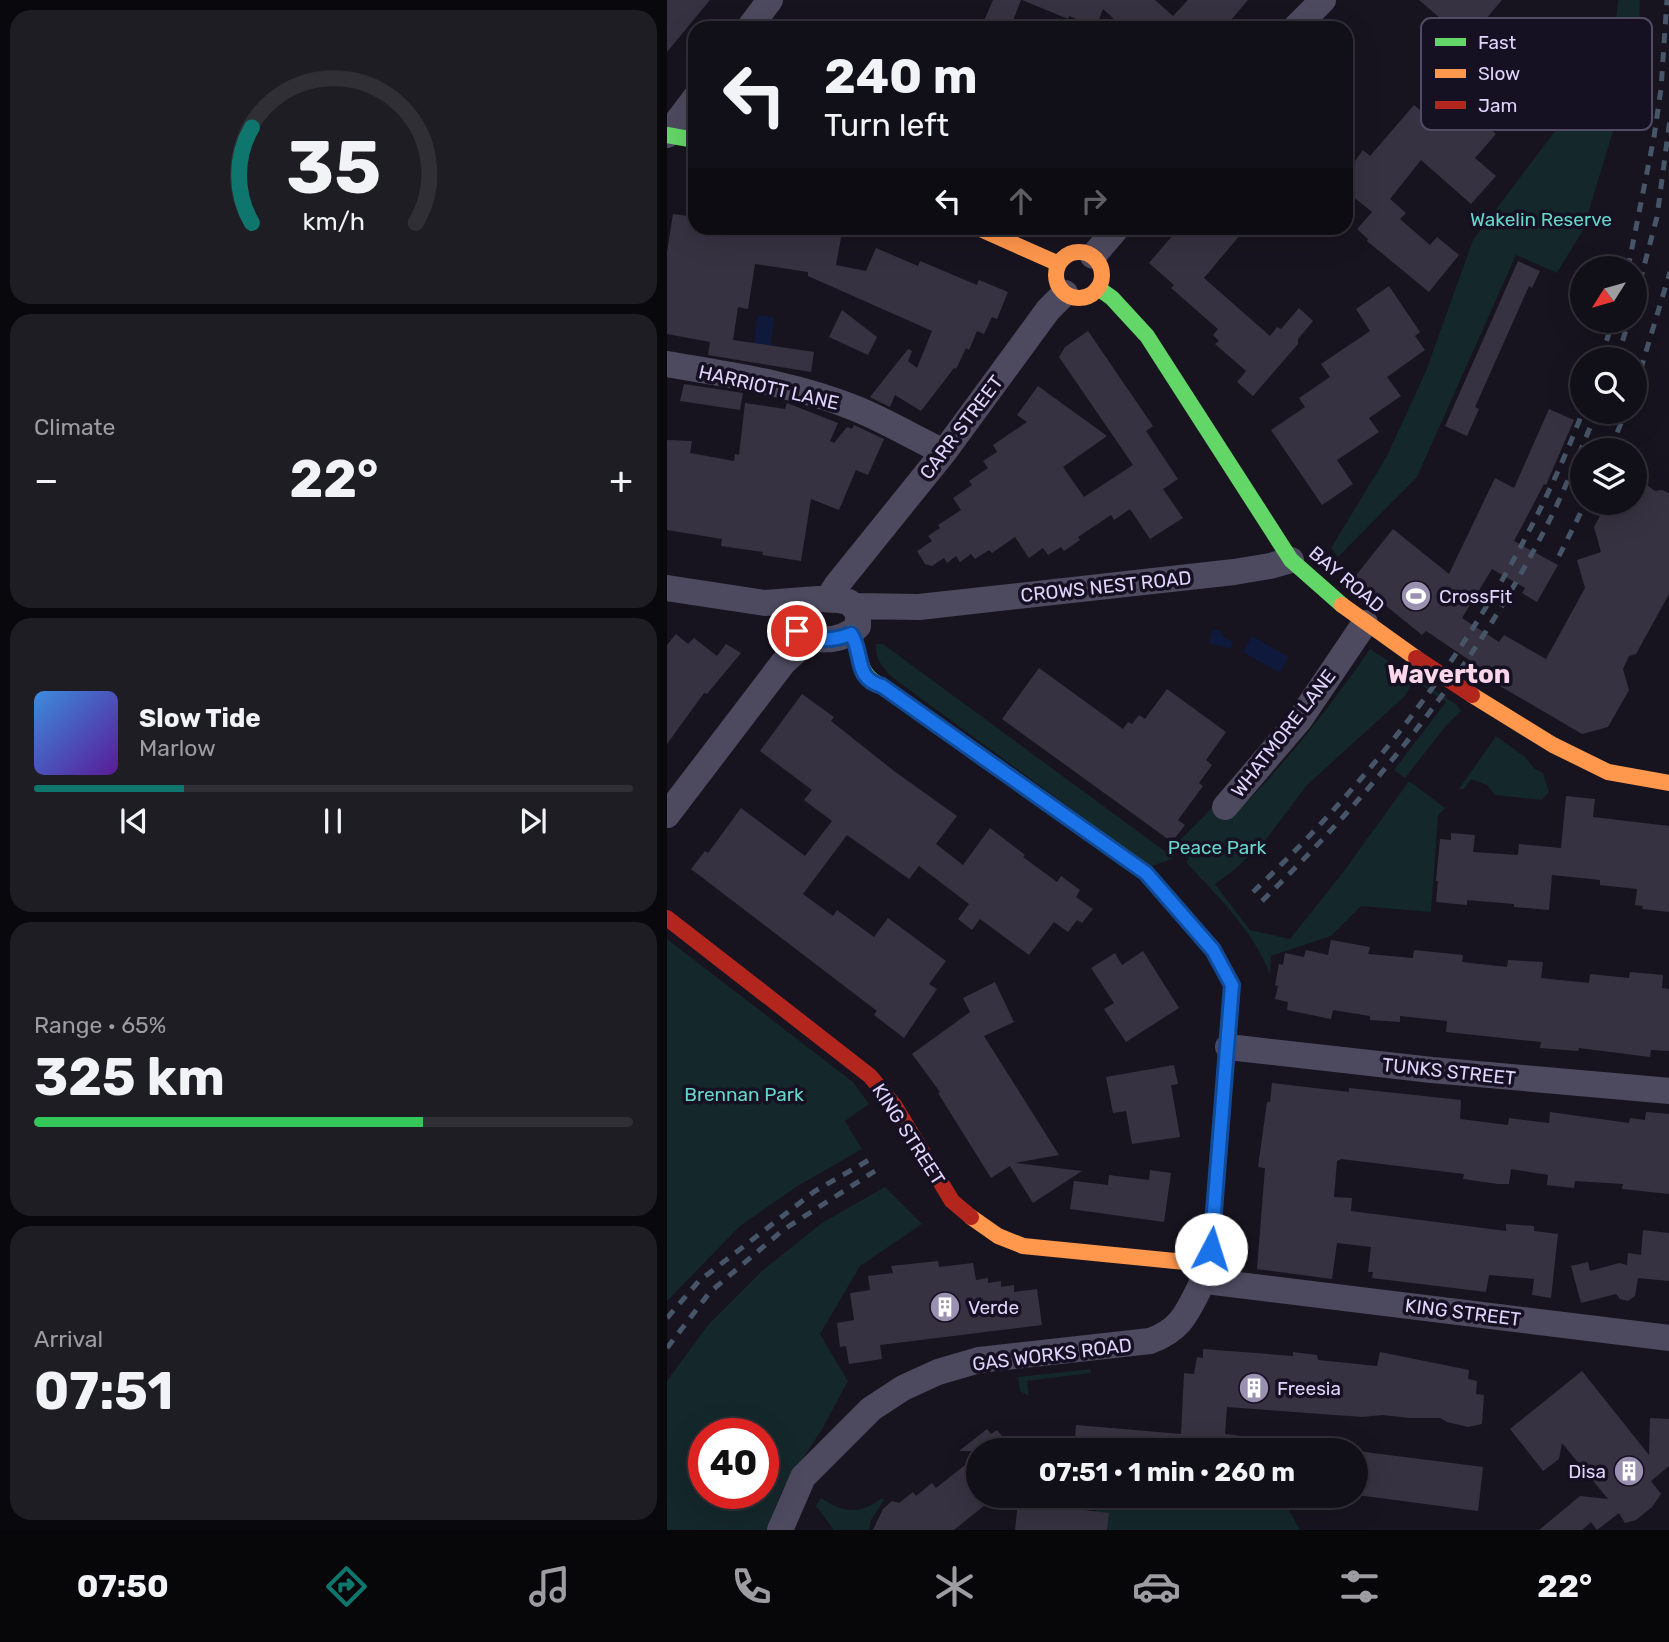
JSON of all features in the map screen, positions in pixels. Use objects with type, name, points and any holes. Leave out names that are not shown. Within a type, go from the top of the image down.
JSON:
[{"type":"street","points":[[754,21],[770,0]]},
{"type":"street","points":[[1302,21],[1323,0]]},
{"type":"street","points":[[688,107],[667,135],[688,139]]},
{"type":"street","points":[[995,235],[1059,264]]},
{"type":"street","points":[[1093,256],[1111,235]]},
{"type":"street","points":[[1085,252],[1093,256],[1101,267],[1102,282],[1086,297],[1071,297],[1065,293],[1057,279],[1059,264],[1070,253],[1085,252]]},
{"type":"street","name":"BAY ROAD","points":[[1098,288],[1147,336],[1291,560],[1314,584],[1416,658],[1545,740],[1608,772],[1669,783]]},
{"type":"street","name":"CARR STREET","points":[[830,617],[855,586],[857,561],[944,452],[1048,310],[1065,293]]},
{"type":"street","name":"HARRIOTT LANE","points":[[667,364],[745,377],[819,396],[856,408],[944,452]]},
{"type":"street","name":"CROWS NEST ROAD","points":[[667,588],[765,603],[830,617],[1234,572],[1291,560]]},
{"type":"street","points":[[667,815],[783,663],[830,617],[871,663],[882,686],[1146,873],[1213,950],[1232,985],[1211,1249]]},
{"type":"street","name":"WHATMORE LANE","points":[[1225,807],[1300,719],[1365,623]]},
{"type":"street","name":"KING STREET","points":[[667,918],[870,1076],[894,1105],[952,1200],[973,1220],[998,1236],[1023,1246],[1185,1262]]},
{"type":"street","name":"TUNKS STREET","points":[[1228,1047],[1432,1070],[1669,1091]]},
{"type":"street","points":[[1211,1249],[1220,1258],[1222,1265],[1219,1277],[1208,1283],[1195,1283],[1186,1275],[1185,1262],[1195,1250],[1211,1249]]},
{"type":"street","name":"KING STREET","points":[[1208,1283],[1669,1338]]},
{"type":"street","name":"GAS WORKS ROAD","points":[[780,1530],[803,1477],[871,1409],[903,1388],[938,1372],[979,1360],[1150,1341],[1171,1332],[1185,1317],[1208,1283]]},
{"type":"green space","name":"Wakelin Reserve","points":[[1618,0],[1640,0],[1639,18],[1616,18]]},
{"type":"green space","name":"Wakelin Reserve","points":[[1556,130],[1613,130],[1583,230],[1557,273],[1516,255],[1417,477],[1338,557],[1331,548],[1387,456],[1426,371],[1473,240]]},
{"type":"green space","points":[[876,644],[883,644],[1174,858],[1150,867],[892,677],[878,659]]},
{"type":"green space","name":"Peace Park","points":[[1370,649],[1457,705],[1461,711],[1405,778],[1394,770],[1446,702],[1414,680],[1405,696],[1307,785],[1264,842],[1215,884],[1250,930],[1290,939],[1344,871],[1409,781],[1445,808],[1438,815],[1431,912],[1361,906],[1331,936],[1271,956],[1270,974],[1244,928],[1186,862],[1189,859],[1173,847],[1214,806],[1229,820],[1304,738]]},
{"type":"green space","points":[[1496,736],[1543,773],[1549,792],[1542,800],[1495,795],[1487,785],[1471,779],[1464,789],[1459,789]]},
{"type":"green space","name":"Brennan Park","points":[[667,939],[853,1082],[869,1104],[845,1121],[862,1149],[796,1187],[740,1226],[667,1301]]},
{"type":"green space","points":[[885,1187],[922,1224],[860,1266],[820,1334],[848,1381],[821,1431],[779,1498],[779,1418],[688,1418],[688,1509],[774,1509],[766,1530],[667,1530],[667,1381],[708,1325],[763,1270],[822,1223]]},
{"type":"green space","points":[[1091,1369],[1091,1373],[1027,1381],[1029,1396],[1020,1391],[1018,1377]]},
{"type":"green space","points":[[821,1498],[837,1507],[852,1510],[866,1507],[882,1498],[884,1500],[871,1520],[869,1530],[834,1530],[816,1506]]},
{"type":"green space","points":[[1100,1508],[1288,1508],[1300,1530],[1067,1530]]},
{"type":"water","points":[[758,315],[774,317],[771,346],[754,344]]},
{"type":"water","points":[[1212,629],[1220,631],[1224,638],[1233,641],[1231,649],[1209,643]]},
{"type":"water","points":[[1252,636],[1289,657],[1280,673],[1243,652]]},
{"type":"building","points":[[667,0],[710,0],[693,21],[688,21],[688,27],[667,52]]},
{"type":"building","points":[[993,0],[1021,0],[1013,21],[984,21]]},
{"type":"building","points":[[1022,0],[1155,0],[1173,16],[1188,0],[1248,0],[1230,21],[1116,21],[1103,9],[1098,21],[1081,21],[1069,16],[1068,19]]},
{"type":"building","points":[[1419,0],[1502,0],[1487,18],[1440,18]]},
{"type":"building","points":[[1414,105],[1421,111],[1421,130],[1491,130],[1496,134],[1475,158],[1496,176],[1471,204],[1421,160],[1390,199],[1406,213],[1400,219],[1430,245],[1437,237],[1459,255],[1429,292],[1367,241],[1357,229],[1372,212],[1353,197],[1353,159],[1355,161],[1363,150],[1370,156]]},
{"type":"building","points":[[673,214],[688,216],[688,235],[841,235],[836,265],[866,271],[876,248],[918,266],[920,261],[977,285],[979,280],[1008,292],[997,319],[992,317],[984,334],[977,331],[969,350],[966,348],[956,369],[954,368],[921,411],[895,395],[890,407],[870,397],[908,349],[912,351],[908,361],[917,368],[932,331],[808,276],[808,272],[755,264],[748,309],[738,307],[733,340],[814,352],[811,372],[708,355],[710,342],[667,334],[667,252]]},
{"type":"building","points":[[1173,235],[1240,235],[1204,278],[1270,336],[1277,327],[1281,329],[1299,308],[1313,321],[1298,339],[1298,344],[1253,396],[1237,382],[1246,371],[1215,344],[1219,341],[1213,335],[1218,329],[1171,288],[1174,285],[1149,263]]},
{"type":"building","points":[[1518,261],[1540,271],[1532,288],[1529,286],[1475,407],[1479,409],[1467,436],[1445,426]]},
{"type":"building","points":[[1389,286],[1420,332],[1415,336],[1425,350],[1387,377],[1401,396],[1369,418],[1379,432],[1337,460],[1353,484],[1322,505],[1271,430],[1305,407],[1299,398],[1330,377],[1321,364],[1370,331],[1356,309]]},
{"type":"building","points":[[842,310],[877,337],[868,355],[829,337]]},
{"type":"building","points":[[1088,331],[1153,426],[1146,431],[1178,479],[1163,489],[1183,518],[1150,539],[1130,509],[1114,520],[1111,515],[1078,537],[1080,540],[1064,551],[1061,547],[1048,555],[1043,548],[1029,558],[1015,537],[992,553],[989,550],[975,559],[971,554],[960,562],[956,556],[947,563],[944,558],[932,566],[925,564],[917,551],[932,541],[928,536],[940,528],[938,525],[961,510],[953,498],[972,485],[969,481],[988,468],[983,461],[997,452],[993,445],[1027,422],[1017,415],[1038,386],[1107,436],[1063,467],[1084,497],[1133,465],[1059,357],[1065,347]]},
{"type":"building","points":[[684,384],[743,393],[740,410],[680,401]]},
{"type":"building","points":[[745,403],[785,409],[787,403],[838,423],[830,441],[834,443],[847,427],[852,429],[854,425],[884,439],[868,475],[856,470],[839,510],[811,499],[801,561],[721,546],[722,539],[667,530],[667,440],[692,441],[690,453],[734,461],[735,454],[739,455]]},
{"type":"building","points":[[1549,409],[1570,418],[1570,424],[1572,424],[1546,485],[1544,484],[1514,541],[1558,565],[1537,602],[1522,593],[1525,588],[1492,569],[1462,618],[1499,642],[1504,635],[1546,659],[1585,588],[1577,560],[1601,552],[1594,527],[1600,515],[1647,515],[1647,485],[1655,491],[1669,493],[1669,594],[1636,654],[1629,656],[1623,669],[1629,690],[1608,727],[1582,734],[1493,682],[1499,680],[1426,631],[1422,635],[1353,579],[1393,529],[1449,574],[1495,478],[1514,488]]},
{"type":"building","points":[[676,634],[688,644],[694,638],[717,656],[726,644],[741,653],[707,694],[704,693],[667,744],[667,645]]},
{"type":"building","points":[[1039,668],[1123,729],[1128,722],[1132,724],[1139,715],[1145,719],[1167,689],[1226,732],[1206,760],[1212,765],[1199,783],[1203,786],[1178,820],[1185,825],[1172,842],[1002,719]]},
{"type":"building","points":[[802,694],[834,717],[831,721],[894,771],[957,816],[936,844],[963,865],[990,828],[1057,882],[1061,876],[1080,890],[1076,897],[1093,909],[1082,923],[1077,920],[1068,932],[1054,922],[1029,955],[980,919],[972,930],[958,919],[969,904],[919,866],[909,879],[847,835],[803,894],[833,916],[837,910],[874,937],[888,918],[946,961],[929,984],[937,989],[904,1038],[874,1015],[877,1011],[691,869],[705,851],[708,853],[741,808],[805,856],[832,821],[804,800],[812,790],[760,751]]},
{"type":"building","points":[[1566,796],[1595,799],[1593,817],[1669,826],[1669,912],[1642,909],[1643,906],[1635,905],[1637,889],[1600,885],[1600,880],[1552,875],[1549,910],[1467,900],[1467,905],[1436,902],[1440,839],[1451,840],[1451,833],[1475,835],[1473,852],[1518,855],[1519,844],[1561,848]]},
{"type":"building","points":[[1331,940],[1370,947],[1368,954],[1413,958],[1414,950],[1463,955],[1462,962],[1507,967],[1508,960],[1543,962],[1541,978],[1589,983],[1590,974],[1629,978],[1630,972],[1663,975],[1662,988],[1669,989],[1669,1051],[1651,1050],[1650,1057],[1579,1048],[1578,1051],[1540,1048],[1541,1042],[1446,1032],[1447,1021],[1400,1016],[1400,1022],[1370,1020],[1370,1016],[1333,1010],[1331,1019],[1287,1010],[1288,1002],[1275,999],[1279,964],[1283,965],[1285,953],[1304,957],[1306,950],[1328,955]]},
{"type":"building","points":[[1143,951],[1179,1008],[1126,1042],[1104,1009],[1114,1003],[1091,968],[1115,953],[1122,965]]},
{"type":"building","points":[[995,982],[1014,1022],[984,1036],[1059,1155],[1015,1163],[1082,1171],[1033,1203],[1010,1166],[991,1178],[938,1093],[940,1092],[912,1054],[970,1012],[963,998]]},
{"type":"building","points":[[1174,1065],[1178,1084],[1171,1085],[1180,1137],[1132,1144],[1126,1111],[1113,1113],[1106,1077]]},
{"type":"building","points":[[1272,1083],[1461,1100],[1460,1119],[1508,1125],[1509,1118],[1549,1123],[1550,1112],[1629,1123],[1630,1118],[1645,1120],[1646,1112],[1669,1114],[1669,1194],[1622,1189],[1623,1184],[1575,1181],[1574,1188],[1547,1185],[1548,1175],[1511,1169],[1509,1184],[1498,1184],[1463,1179],[1464,1174],[1341,1159],[1337,1161],[1334,1197],[1352,1198],[1351,1211],[1506,1231],[1506,1224],[1534,1226],[1534,1231],[1558,1234],[1551,1298],[1532,1295],[1534,1279],[1489,1275],[1486,1292],[1372,1278],[1373,1272],[1368,1272],[1371,1247],[1337,1243],[1332,1279],[1257,1269],[1265,1168],[1258,1167]]},
{"type":"building","points":[[1150,1170],[1171,1173],[1164,1222],[1070,1209],[1074,1181],[1108,1185],[1109,1175],[1149,1180]]},
{"type":"building","points":[[1643,1230],[1669,1233],[1669,1281],[1638,1278],[1635,1296],[1628,1301],[1620,1299],[1616,1294],[1581,1303],[1571,1266],[1588,1262],[1590,1271],[1619,1263],[1627,1265],[1628,1253],[1641,1255]]},
{"type":"building","name":"Verde","points":[[938,1261],[939,1267],[973,1263],[976,1280],[988,1278],[988,1283],[1001,1281],[1001,1287],[1014,1285],[1014,1292],[1037,1289],[1042,1325],[880,1345],[882,1359],[849,1364],[846,1346],[840,1347],[837,1323],[854,1320],[850,1293],[870,1290],[868,1276],[893,1273],[891,1266]]},
{"type":"building","name":"Freesia","points":[[1203,1349],[1293,1356],[1293,1352],[1317,1355],[1318,1360],[1377,1366],[1380,1352],[1469,1370],[1468,1379],[1477,1381],[1476,1394],[1484,1395],[1482,1424],[1468,1427],[1440,1418],[1383,1415],[1362,1417],[1227,1407],[1225,1434],[1256,1438],[1075,1438],[1076,1425],[1181,1434],[1184,1373],[1194,1374],[1197,1357],[1203,1358]]},
{"type":"building","points":[[1582,1371],[1649,1455],[1650,1418],[1669,1419],[1669,1466],[1651,1481],[1661,1494],[1652,1507],[1636,1520],[1625,1523],[1619,1513],[1597,1530],[1591,1522],[1582,1530],[1539,1530],[1580,1496],[1608,1499],[1562,1443],[1559,1459],[1543,1471],[1510,1429]]},
{"type":"building","points":[[987,1429],[991,1434],[997,1430],[1003,1438],[976,1438]]},
{"type":"building","points":[[1368,1452],[1483,1467],[1478,1511],[1368,1496]]},
{"type":"building","points":[[966,1464],[966,1508],[981,1508],[954,1530],[873,1530],[883,1509],[892,1501],[899,1503],[913,1492],[916,1496],[932,1483],[936,1488]]},
{"type":"building","points":[[1017,1508],[1068,1508],[1109,1513],[1107,1530],[1015,1530]]},
{"type":"railway","points":[[1630,256],[1661,89],[1667,0]]},
{"type":"railway","points":[[1647,256],[1657,217],[1670,119]]},
{"type":"railway","points":[[1647,348],[1670,272]]},
{"type":"railway","points":[[1605,347],[1609,333]]},
{"type":"railway","points":[[1621,347],[1625,333]]},
{"type":"railway","points":[[1253,892],[1355,786],[1445,670],[1522,545],[1555,479],[1578,424]]},
{"type":"railway","points":[[1262,901],[1387,766],[1462,668],[1527,564],[1555,509],[1592,424]]},
{"type":"railway","points":[[1615,438],[1621,424]]},
{"type":"railway","points":[[1559,556],[1580,515]]},
{"type":"railway","points":[[667,1318],[699,1281],[815,1191],[869,1160]]},
{"type":"railway","points":[[667,1348],[710,1292],[783,1230],[875,1171]]},
{"type":"traffic: fast","points":[[667,135],[688,139]]},
{"type":"traffic: fast","points":[[1098,288],[1112,298],[1147,336],[1291,560],[1342,605]]},
{"type":"traffic: fast","points":[[851,633],[861,664],[874,681],[1146,873],[1213,949],[1232,985],[1227,1054]]},
{"type":"traffic: slow","points":[[994,235],[1059,264]]},
{"type":"traffic: slow","points":[[1079,252],[1095,259],[1102,275],[1095,291],[1079,298],[1063,291],[1056,275],[1063,259],[1079,252]]},
{"type":"traffic: slow","points":[[1342,605],[1416,658]]},
{"type":"traffic: slow","points":[[1472,695],[1553,745],[1608,772],[1670,783]]},
{"type":"traffic: slow","points":[[971,1217],[998,1236],[1023,1246],[1185,1262]]},
{"type":"traffic: jam","points":[[1416,658],[1472,695]]},
{"type":"traffic: jam","points":[[667,918],[870,1076],[894,1105],[952,1201],[971,1217]]},
{"type":"traffic: jam","points":[[1211,1249],[1227,1054]]},
{"type":"place","name":"CrossFit","points":[[1416,596]]},
{"type":"place","name":"Verde","points":[[945,1307]]},
{"type":"place","name":"Freesia","points":[[1254,1388]]},
{"type":"place","name":"Disa","points":[[1629,1471]]},
{"type":"district","name":"Waverton","points":[[1449,674]]},
{"type":"route","points":[[797,631],[810,638],[821,639],[851,634],[857,643],[860,665],[868,680],[882,686],[1146,873],[1213,950],[1232,985],[1211,1249]]}]
